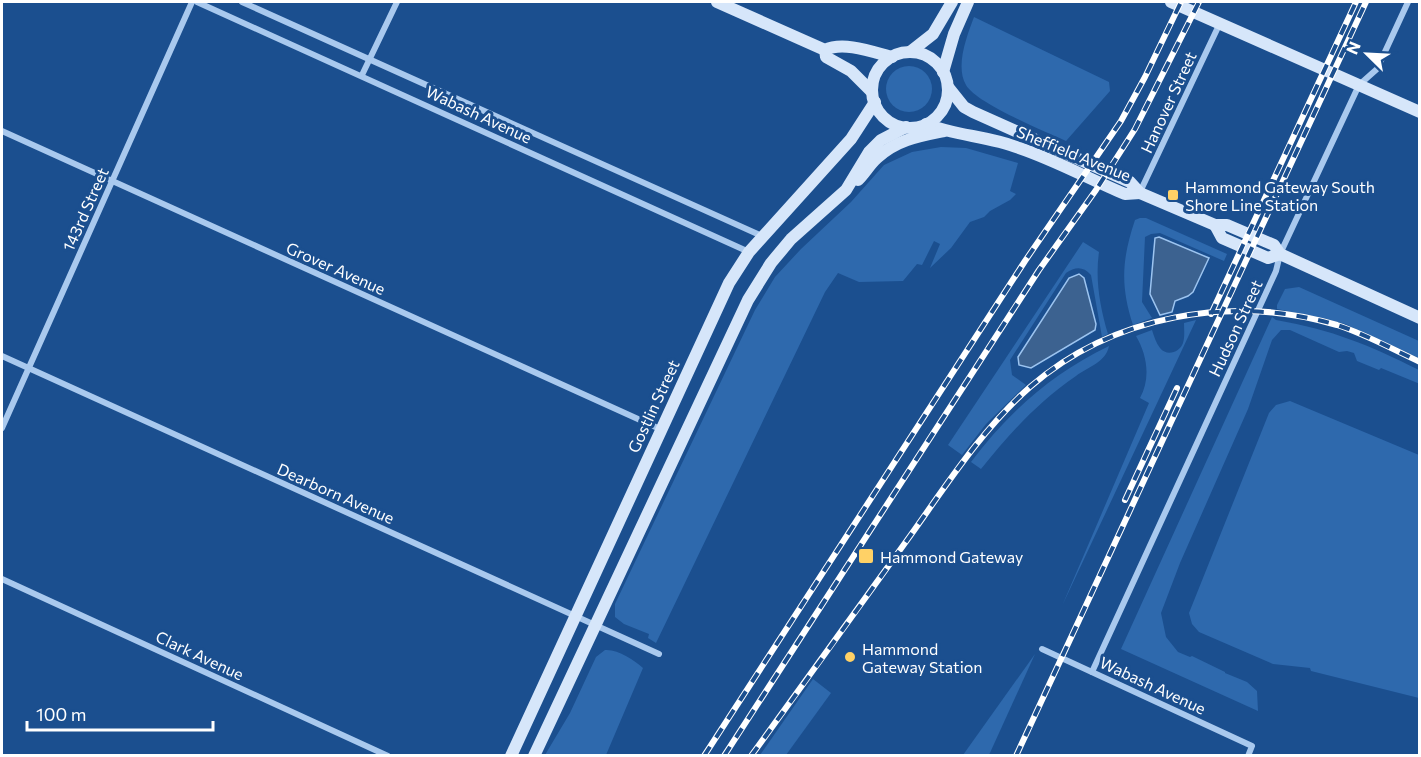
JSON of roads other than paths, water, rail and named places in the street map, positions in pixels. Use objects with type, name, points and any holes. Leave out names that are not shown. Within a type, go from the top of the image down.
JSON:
[{"type":"main road","points":[[717,2],[825,50]]},
{"type":"main road","points":[[825,50],[833,46],[892,57],[910,52],[933,34],[952,2]]},
{"type":"main road","points":[[943,72],[954,34],[968,2]]},
{"type":"main road","points":[[1171,2],[1419,112]]},
{"type":"main road","points":[[825,50],[826,57],[851,71],[873,97],[879,112],[887,120],[896,125],[916,127],[936,118],[943,109],[948,87],[943,72],[933,60],[910,52]]},
{"type":"main road","points":[[873,97],[877,72],[892,57]]},
{"type":"main road","name":"Sheffield Avenue","points":[[948,87],[964,107],[973,112],[1130,182],[1140,193],[1215,225],[1227,225],[1274,244],[1280,254],[1419,318]]},
{"type":"main road","name":"Gostlin Street","points":[[511,756],[719,302],[749,252],[851,139],[873,97]]},
{"type":"main road","name":"Sheffield Avenue","points":[[926,124],[944,131],[984,138],[1020,148],[1125,194],[1140,193]]},
{"type":"main road","points":[[846,190],[868,152],[880,140],[906,127]]},
{"type":"main road","points":[[534,756],[748,300],[771,263],[790,239],[861,177],[884,151],[916,136],[944,131]]},
{"type":"street","name":"Wabash Avenue","points":[[195,2],[362,75],[749,252]]},
{"type":"street","name":"143rd Street","points":[[2,428],[195,2]]},
{"type":"street","name":"Wabash Avenue","points":[[242,2],[762,236]]},
{"type":"street","points":[[362,75],[397,2]]},
{"type":"street","name":"Hudson Street","points":[[1092,672],[1276,271],[1280,254],[1359,85],[1377,69],[1408,2]]},
{"type":"street","name":"Hanover Street","points":[[1140,193],[1220,23]]},
{"type":"street","name":"Grover Avenue","points":[[2,131],[660,429]]},
{"type":"street","name":"Dearborn Avenue","points":[[2,356],[658,654]]},
{"type":"street","name":"Clark Avenue","points":[[2,579],[388,756]]},
{"type":"street","name":"Wabash Avenue","points":[[1042,649],[1252,746],[1248,756]]},
{"type":"railway","points":[[704,756],[1025,261],[1121,121],[1181,2]]},
{"type":"railway","points":[[724,756],[1039,270],[1096,190],[1135,129],[1199,2]]},
{"type":"railway","points":[[1211,314],[1356,2]]},
{"type":"railway","points":[[1016,756],[1366,2]]},
{"type":"railway","points":[[751,756],[979,441],[1030,387],[1063,362],[1098,343],[1136,328],[1175,317],[1216,312],[1256,311],[1297,316],[1337,325],[1420,362]]},
{"type":"railway","points":[[1125,500],[1177,388]]},
{"type":"place","name":"Hammond Gateway South Shore Line Station","points":[[1173,195]]},
{"type":"place","name":"Hammond Gateway","points":[[866,556]]},
{"type":"place","name":"Hammond Gateway Station","points":[[850,657]]}]
